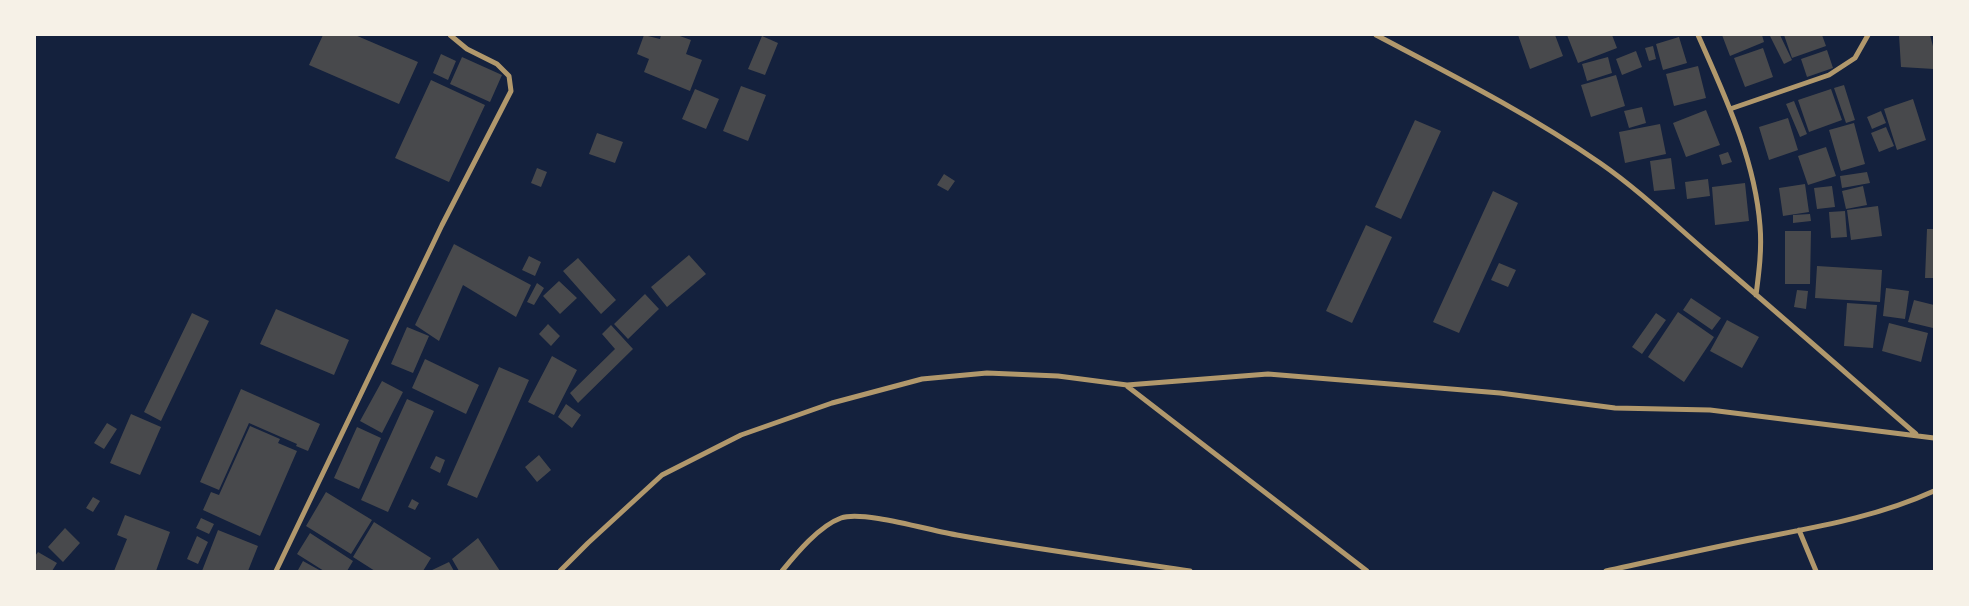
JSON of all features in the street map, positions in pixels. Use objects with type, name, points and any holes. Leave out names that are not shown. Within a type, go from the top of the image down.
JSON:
[{"type":"street","points":[[276,571],[442,225],[511,91],[509,76],[497,64],[467,49],[450,35]]},
{"type":"street","points":[[1376,35],[1491,95],[1564,139],[1601,164],[1634,190],[1916,435]]},
{"type":"street","points":[[1698,35],[1730,109],[1756,191],[1761,227],[1756,295]]},
{"type":"street","points":[[1730,109],[1830,75],[1855,58],[1868,35]]},
{"type":"street","points":[[560,571],[662,475],[742,435],[832,403],[922,379],[987,373],[1058,376],[1127,385],[1268,374],[1500,393],[1615,408],[1710,410],[1934,438]]},
{"type":"street","points":[[1127,385],[1366,571]]},
{"type":"street","points":[[1606,571],[1712,547],[1852,520],[1915,500],[1934,491]]},
{"type":"street","points":[[782,571],[796,553],[823,528],[841,518],[859,515],[956,535],[1190,571]]},
{"type":"street","points":[[1799,530],[1816,571]]},
{"type":"building","points":[[323,35],[355,35],[418,62],[399,104],[309,65]]},
{"type":"building","points":[[644,35],[660,39],[661,35],[677,35],[691,40],[686,54],[702,60],[690,91],[644,72],[649,59],[637,54]]},
{"type":"building","points":[[1518,35],[1555,35],[1563,56],[1530,69]]},
{"type":"building","points":[[1567,35],[1612,35],[1617,48],[1578,63]]},
{"type":"building","points":[[1722,35],[1762,35],[1764,42],[1730,56]]},
{"type":"building","points":[[1780,35],[1792,60],[1784,64],[1770,36]]},
{"type":"building","points":[[1784,35],[1822,35],[1826,46],[1792,58]]},
{"type":"building","points":[[1899,35],[1930,35],[1934,50],[1934,69],[1901,67]]},
{"type":"building","points":[[762,36],[778,43],[765,75],[748,69]]},
{"type":"building","points":[[1679,37],[1687,63],[1663,70],[1656,44]]},
{"type":"building","points":[[1653,46],[1656,59],[1649,61],[1645,48]]},
{"type":"building","points":[[1763,48],[1773,77],[1745,87],[1734,58]]},
{"type":"building","points":[[1827,50],[1833,68],[1807,77],[1801,59]]},
{"type":"building","points":[[1636,51],[1642,67],[1622,75],[1616,59]]},
{"type":"building","points":[[441,54],[456,61],[448,80],[433,73]]},
{"type":"building","points":[[462,57],[502,75],[490,102],[450,84]]},
{"type":"building","points":[[1608,57],[1612,73],[1587,81],[1582,64]]},
{"type":"building","points":[[1698,66],[1706,98],[1674,106],[1666,74]]},
{"type":"building","points":[[1616,75],[1625,106],[1591,117],[1581,85]]},
{"type":"building","points":[[431,80],[485,105],[449,182],[395,158]]},
{"type":"building","points":[[1844,85],[1855,120],[1846,123],[1834,88]]},
{"type":"building","points":[[741,86],[766,95],[748,141],[723,131]]},
{"type":"building","points":[[695,89],[719,99],[706,129],[682,119]]},
{"type":"building","points":[[1831,89],[1842,120],[1809,132],[1798,100]]},
{"type":"building","points":[[1913,99],[1926,140],[1897,150],[1884,109]]},
{"type":"building","points":[[1794,101],[1807,134],[1800,137],[1786,104]]},
{"type":"building","points":[[1642,107],[1646,123],[1629,128],[1624,111]]},
{"type":"building","points":[[1706,110],[1720,145],[1686,157],[1673,123]]},
{"type":"building","points":[[1881,111],[1886,123],[1872,129],[1867,117]]},
{"type":"building","points":[[1788,118],[1798,150],[1769,160],[1759,127]]},
{"type":"building","points":[[1415,120],[1441,131],[1401,219],[1375,207]]},
{"type":"building","points":[[1854,123],[1865,164],[1841,171],[1829,130]]},
{"type":"building","points":[[1660,124],[1666,154],[1625,163],[1619,132]]},
{"type":"building","points":[[1886,127],[1894,146],[1879,152],[1871,133]]},
{"type":"building","points":[[597,133],[623,142],[615,163],[589,154]]},
{"type":"building","points":[[1826,147],[1836,176],[1808,185],[1798,156]]},
{"type":"building","points":[[1728,152],[1732,162],[1722,165],[1719,155]]},
{"type":"building","points":[[1671,158],[1675,189],[1654,191],[1650,161]]},
{"type":"building","points":[[537,168],[547,172],[541,187],[531,183]]},
{"type":"building","points":[[1867,172],[1870,183],[1842,188],[1840,176]]},
{"type":"building","points":[[944,174],[955,181],[948,191],[937,185]]},
{"type":"building","points":[[1708,179],[1710,196],[1687,199],[1685,182]]},
{"type":"building","points":[[1745,183],[1749,221],[1715,225],[1712,187]]},
{"type":"building","points":[[1805,184],[1809,212],[1783,216],[1779,188]]},
{"type":"building","points":[[1832,186],[1835,207],[1817,209],[1814,188]]},
{"type":"building","points":[[1863,186],[1867,205],[1846,209],[1842,191]]},
{"type":"building","points":[[1493,191],[1518,203],[1459,333],[1433,322]]},
{"type":"building","points":[[1878,206],[1882,236],[1851,240],[1847,210]]},
{"type":"building","points":[[1845,211],[1847,237],[1831,238],[1829,212]]},
{"type":"building","points":[[1810,214],[1811,221],[1793,223],[1793,215]]},
{"type":"building","points":[[1366,225],[1392,237],[1352,323],[1326,311]]},
{"type":"building","points":[[1927,229],[1934,229],[1934,278],[1925,278]]},
{"type":"building","points":[[1785,231],[1811,231],[1810,284],[1785,284]]},
{"type":"building","points":[[454,244],[531,285],[516,317],[463,285],[439,341],[415,325]]},
{"type":"building","points":[[689,255],[706,274],[667,307],[651,287]]},
{"type":"building","points":[[529,256],[541,262],[535,276],[522,270]]},
{"type":"building","points":[[578,258],[616,300],[601,314],[563,271]]},
{"type":"building","points":[[1499,263],[1516,270],[1508,287],[1491,280]]},
{"type":"building","points":[[1817,266],[1882,270],[1880,302],[1815,298]]},
{"type":"building","points":[[559,281],[577,298],[560,314],[543,296]]},
{"type":"building","points":[[537,283],[544,288],[534,305],[527,302]]},
{"type":"building","points":[[1886,288],[1909,291],[1905,319],[1883,316]]},
{"type":"building","points":[[1797,290],[1808,291],[1806,309],[1794,307]]},
{"type":"building","points":[[645,294],[659,309],[628,339],[614,324]]},
{"type":"building","points":[[1691,298],[1721,318],[1712,330],[1683,310]]},
{"type":"building","points":[[1914,300],[1934,305],[1933,328],[1908,322]]},
{"type":"building","points":[[1847,303],[1877,305],[1873,348],[1844,346]]},
{"type":"building","points":[[276,309],[349,340],[334,375],[260,344]]},
{"type":"building","points":[[1678,312],[1714,337],[1684,382],[1648,357]]},
{"type":"building","points":[[192,313],[209,321],[161,421],[144,412]]},
{"type":"building","points":[[1656,313],[1666,320],[1642,354],[1632,347]]},
{"type":"building","points":[[1727,320],[1759,337],[1742,368],[1710,351]]},
{"type":"building","points":[[1889,323],[1928,333],[1921,362],[1882,351]]},
{"type":"building","points":[[548,324],[560,336],[551,346],[539,334]]},
{"type":"building","points":[[611,325],[633,349],[578,403],[570,393],[615,349],[602,334]]},
{"type":"building","points":[[407,327],[429,336],[413,373],[391,364]]},
{"type":"building","points":[[552,356],[577,370],[554,415],[528,402]]},
{"type":"building","points":[[425,359],[479,385],[466,414],[412,388]]},
{"type":"building","points":[[499,367],[529,380],[477,498],[447,485]]},
{"type":"building","points":[[382,381],[403,392],[382,433],[360,421]]},
{"type":"building","points":[[241,389],[320,424],[308,451],[296,446],[297,444],[249,423],[219,490],[200,482]]},
{"type":"building","points":[[407,399],[434,411],[388,512],[361,500]]},
{"type":"building","points":[[566,404],[581,415],[572,428],[558,417]]},
{"type":"building","points":[[131,414],[161,427],[140,475],[110,463]]},
{"type":"building","points":[[107,423],[117,429],[104,449],[94,443]]},
{"type":"building","points":[[250,426],[280,439],[278,443],[297,451],[260,536],[203,510],[211,492],[219,495]]},
{"type":"building","points":[[357,427],[381,438],[359,489],[334,478]]},
{"type":"building","points":[[539,455],[551,470],[537,482],[525,467]]},
{"type":"building","points":[[436,456],[445,460],[440,473],[430,468]]},
{"type":"building","points":[[326,492],[372,520],[351,554],[306,526]]},
{"type":"building","points":[[93,497],[100,501],[93,512],[86,508]]},
{"type":"building","points":[[412,499],[419,503],[415,510],[408,507]]},
{"type":"building","points":[[125,515],[170,532],[156,571],[114,571],[127,539],[117,535]]},
{"type":"building","points":[[201,518],[214,524],[209,534],[196,528]]},
{"type":"building","points":[[374,522],[431,558],[423,571],[375,571],[353,557]]},
{"type":"building","points":[[65,528],[80,543],[63,562],[48,547]]},
{"type":"building","points":[[218,530],[258,546],[248,571],[202,571]]},
{"type":"building","points":[[310,533],[353,561],[347,571],[324,571],[297,554]]},
{"type":"building","points":[[197,536],[208,542],[198,564],[187,559]]},
{"type":"building","points":[[478,538],[500,571],[459,571],[452,559]]},
{"type":"building","points":[[38,552],[57,563],[52,571],[35,571],[35,556]]},
{"type":"building","points":[[303,561],[321,571],[298,570]]},
{"type":"building","points":[[449,562],[454,571],[430,571]]}]
